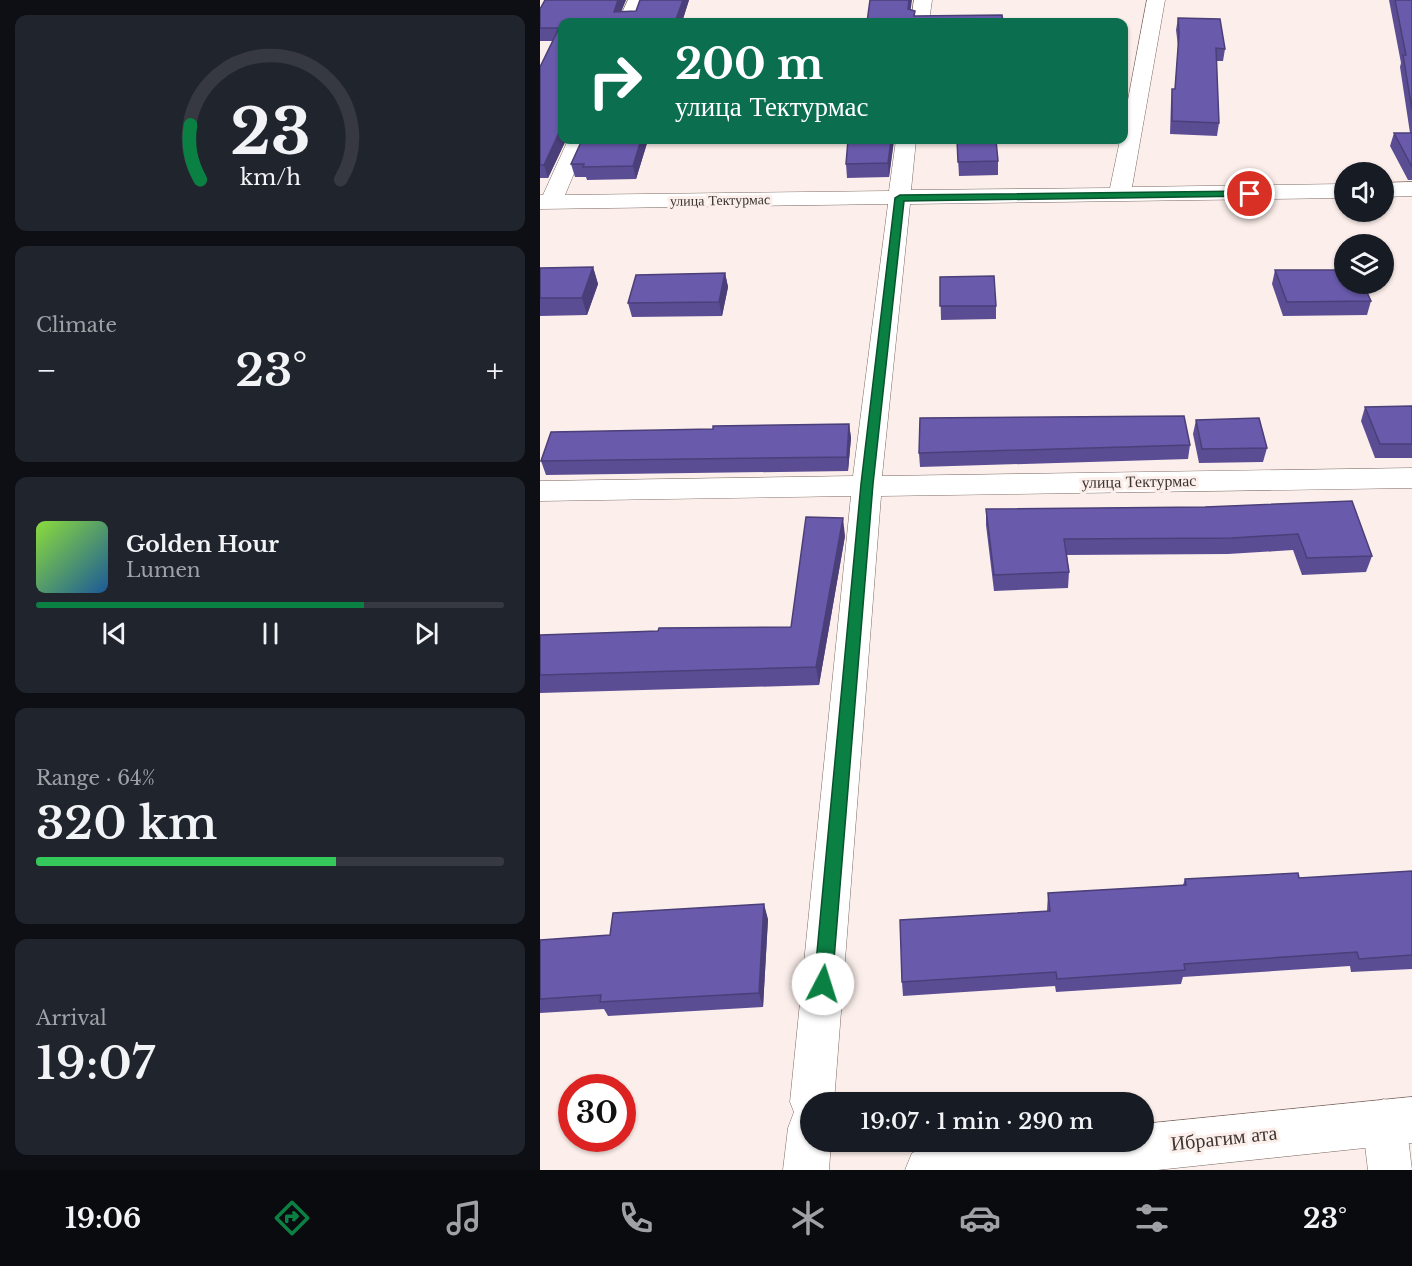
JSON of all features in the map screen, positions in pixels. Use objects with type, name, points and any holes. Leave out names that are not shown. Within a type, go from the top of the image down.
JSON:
[{"type":"street","points":[[629,18],[637,0]]},
{"type":"street","points":[[921,18],[923,0]]},
{"type":"street","points":[[1120,195],[1156,0]]},
{"type":"street","points":[[546,202],[576,144]]},
{"type":"street","points":[[813,1092],[867,484],[906,144]]},
{"type":"street","points":[[1394,190],[1412,189]]},
{"type":"street","name":"улица Тектурмас","points":[[546,202],[1334,191]]},
{"type":"street","name":"улица Тектурмас","points":[[540,490],[1412,478]]},
{"type":"street","points":[[1391,1170],[1398,1121]]},
{"type":"street","name":"Ибрагим ата","points":[[929,1170],[1398,1121]]},
{"type":"street","points":[[806,1170],[808,1152]]},
{"type":"building","points":[[545,0],[618,0],[614,12],[636,11],[640,0],[683,0],[676,18],[558,18],[558,28],[540,28],[540,9]]},
{"type":"building","points":[[870,0],[909,0],[908,9],[915,11],[914,16],[1002,15],[1002,18],[868,18]]},
{"type":"building","points":[[1395,0],[1412,0],[1412,110],[1403,55],[1406,55]]},
{"type":"building","points":[[1178,18],[1220,19],[1225,49],[1216,48],[1219,123],[1172,121],[1172,89],[1175,89],[1179,34]]},
{"type":"building","points":[[558,30],[558,135],[544,165],[540,165],[540,67]]},
{"type":"building","points":[[1394,133],[1412,133],[1412,167]]},
{"type":"building","points":[[580,144],[640,144],[633,166],[583,167],[584,164],[571,164]]},
{"type":"building","points":[[848,144],[890,144],[888,163],[846,164]]},
{"type":"building","points":[[957,144],[996,144],[998,161],[958,162]]},
{"type":"building","points":[[593,267],[582,298],[540,298],[540,268]]},
{"type":"building","points":[[1275,270],[1334,270],[1334,294],[1368,294],[1371,301],[1287,302]]},
{"type":"building","points":[[725,273],[719,302],[628,303],[636,275]]},
{"type":"building","points":[[994,276],[996,306],[940,306],[940,277]]},
{"type":"building","points":[[1412,406],[1412,444],[1380,444],[1365,407]]},
{"type":"building","points":[[1184,416],[1190,445],[919,453],[920,418]]},
{"type":"building","points":[[1259,418],[1267,448],[1202,449],[1196,420]]},
{"type":"building","points":[[849,424],[847,457],[541,461],[551,432]]},
{"type":"building","points":[[1352,501],[1372,556],[1307,558],[1298,534],[1232,538],[1064,539],[1069,572],[994,575],[986,509],[1205,507]]},
{"type":"building","points":[[806,517],[843,518],[816,667],[540,675],[540,635],[658,631],[659,628],[791,627]]},
{"type":"building","points":[[1412,871],[1412,955],[1359,959],[1357,952],[1184,964],[1185,970],[1057,979],[1056,972],[902,982],[900,920],[1050,911],[1048,893],[1186,885],[1185,879],[1298,873],[1299,878]]},
{"type":"building","points":[[764,904],[759,993],[600,1002],[601,995],[540,999],[540,940],[610,935],[613,913]]},
{"type":"route","points":[[823,984],[867,484],[900,198],[1250,194]]}]
